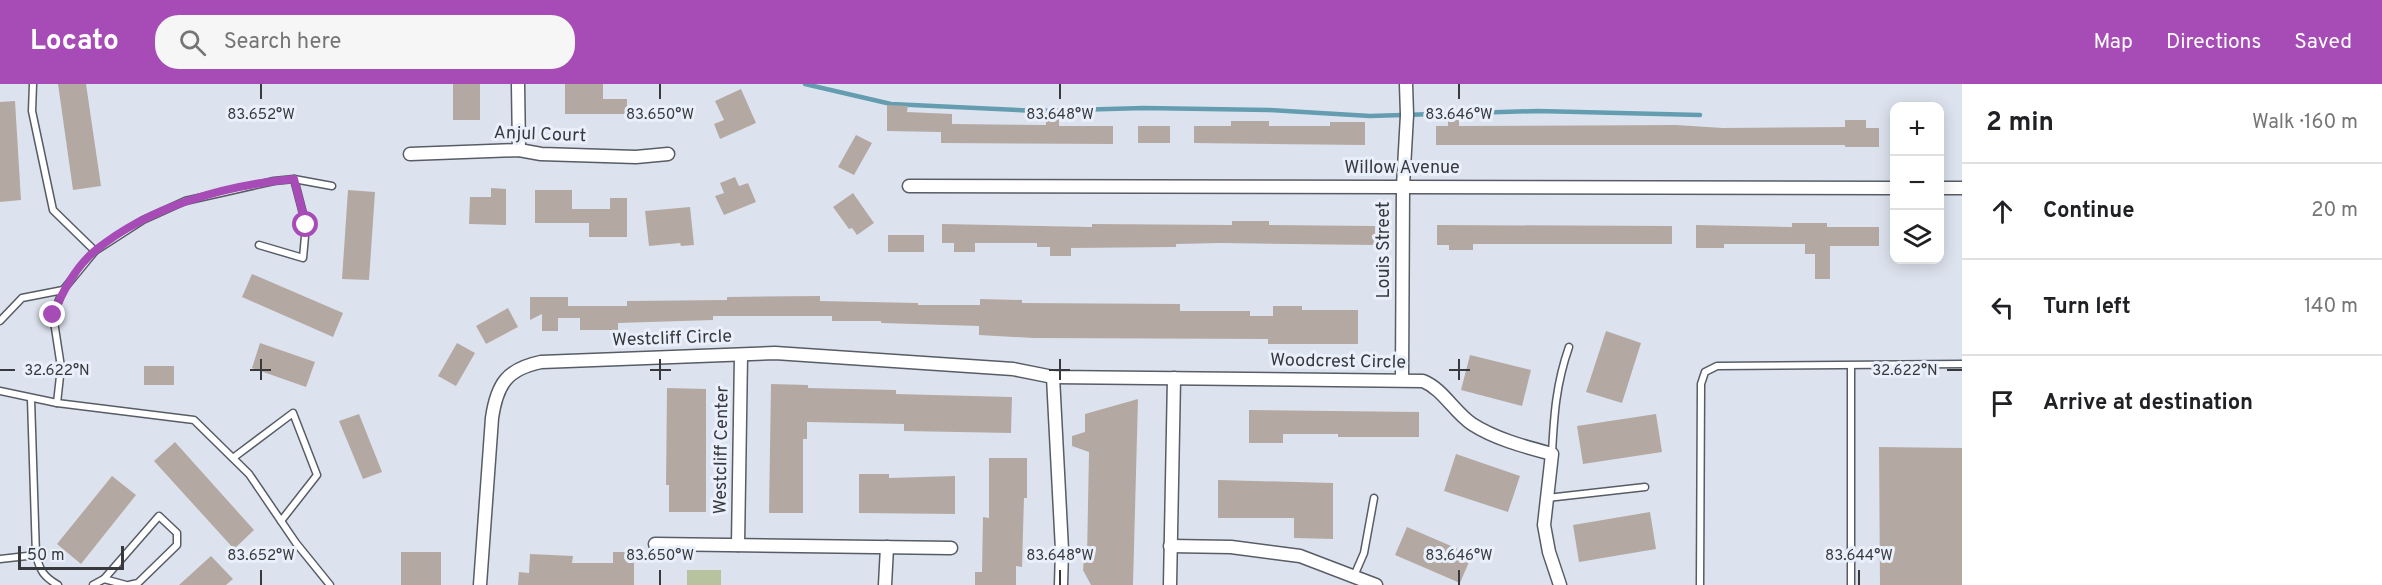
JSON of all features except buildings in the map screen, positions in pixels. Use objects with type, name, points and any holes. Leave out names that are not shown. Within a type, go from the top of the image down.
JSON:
[{"type":"street","points":[[518,84],[519,150]]},
{"type":"street","name":"Louis Street","points":[[1402,380],[1406,84]]},
{"type":"street","name":"Anjul Court","points":[[410,154],[519,150],[541,154],[636,157],[668,154]]},
{"type":"street","name":"Willow Avenue","points":[[909,186],[1890,188]]},
{"type":"street","points":[[1944,188],[1962,188]]},
{"type":"street","name":"Westcliff Circle","points":[[480,585],[492,418],[496,395],[508,376],[524,365],[542,362],[775,353],[1013,369],[1053,377],[1174,378]]},
{"type":"street","name":"Westcliff Center","points":[[738,545],[741,355]]},
{"type":"street","points":[[1053,377],[1062,550],[1061,585]]},
{"type":"street","points":[[1170,585],[1174,378]]},
{"type":"street","name":"Woodcrest Circle","points":[[1174,378],[1423,381],[1434,385],[1472,424],[1520,446],[1552,454]]},
{"type":"street","points":[[1552,454],[1546,534],[1549,552],[1560,585]]},
{"type":"street","points":[[655,544],[951,548]]},
{"type":"street","points":[[1170,546],[1231,547],[1300,556],[1376,585]]},
{"type":"street","points":[[885,585],[886,547]]},
{"type":"lane","points":[[33,84],[32,111],[53,210],[95,251]]},
{"type":"lane","points":[[259,245],[303,258],[306,225],[294,179]]},
{"type":"lane","points":[[57,403],[61,367],[53,315],[63,290],[95,251],[143,219],[185,201],[274,181],[294,179],[332,186]]},
{"type":"lane","points":[[0,321],[22,298],[63,290]]},
{"type":"lane","points":[[1552,454],[1555,397],[1569,347]]},
{"type":"lane","points":[[1700,585],[1701,384],[1705,372],[1717,366],[1962,364]]},
{"type":"lane","points":[[1851,366],[1851,585]]},
{"type":"lane","points":[[0,391],[57,403],[194,420],[249,474],[280,521],[330,585]]},
{"type":"lane","points":[[31,399],[36,555],[39,570],[47,579],[58,585]]},
{"type":"lane","points":[[233,458],[293,413],[317,475],[280,521]]},
{"type":"lane","points":[[1547,498],[1645,487]]},
{"type":"lane","points":[[1359,580],[1374,498]]},
{"type":"lane","points":[[93,585],[104,579],[159,516],[177,534],[177,545],[138,583],[127,585],[104,579]]},
{"type":"lane","points":[[0,559],[36,555]]},
{"type":"green space","points":[[687,570],[721,570],[721,585],[687,585]]},
{"type":"waterway","points":[[805,84],[891,104],[1038,111],[1144,108],[1269,110],[1370,116],[1538,111],[1700,115]]},
{"type":"route","points":[[53,315],[63,290],[95,251],[143,219],[185,201],[274,181],[294,179],[306,225]]}]
